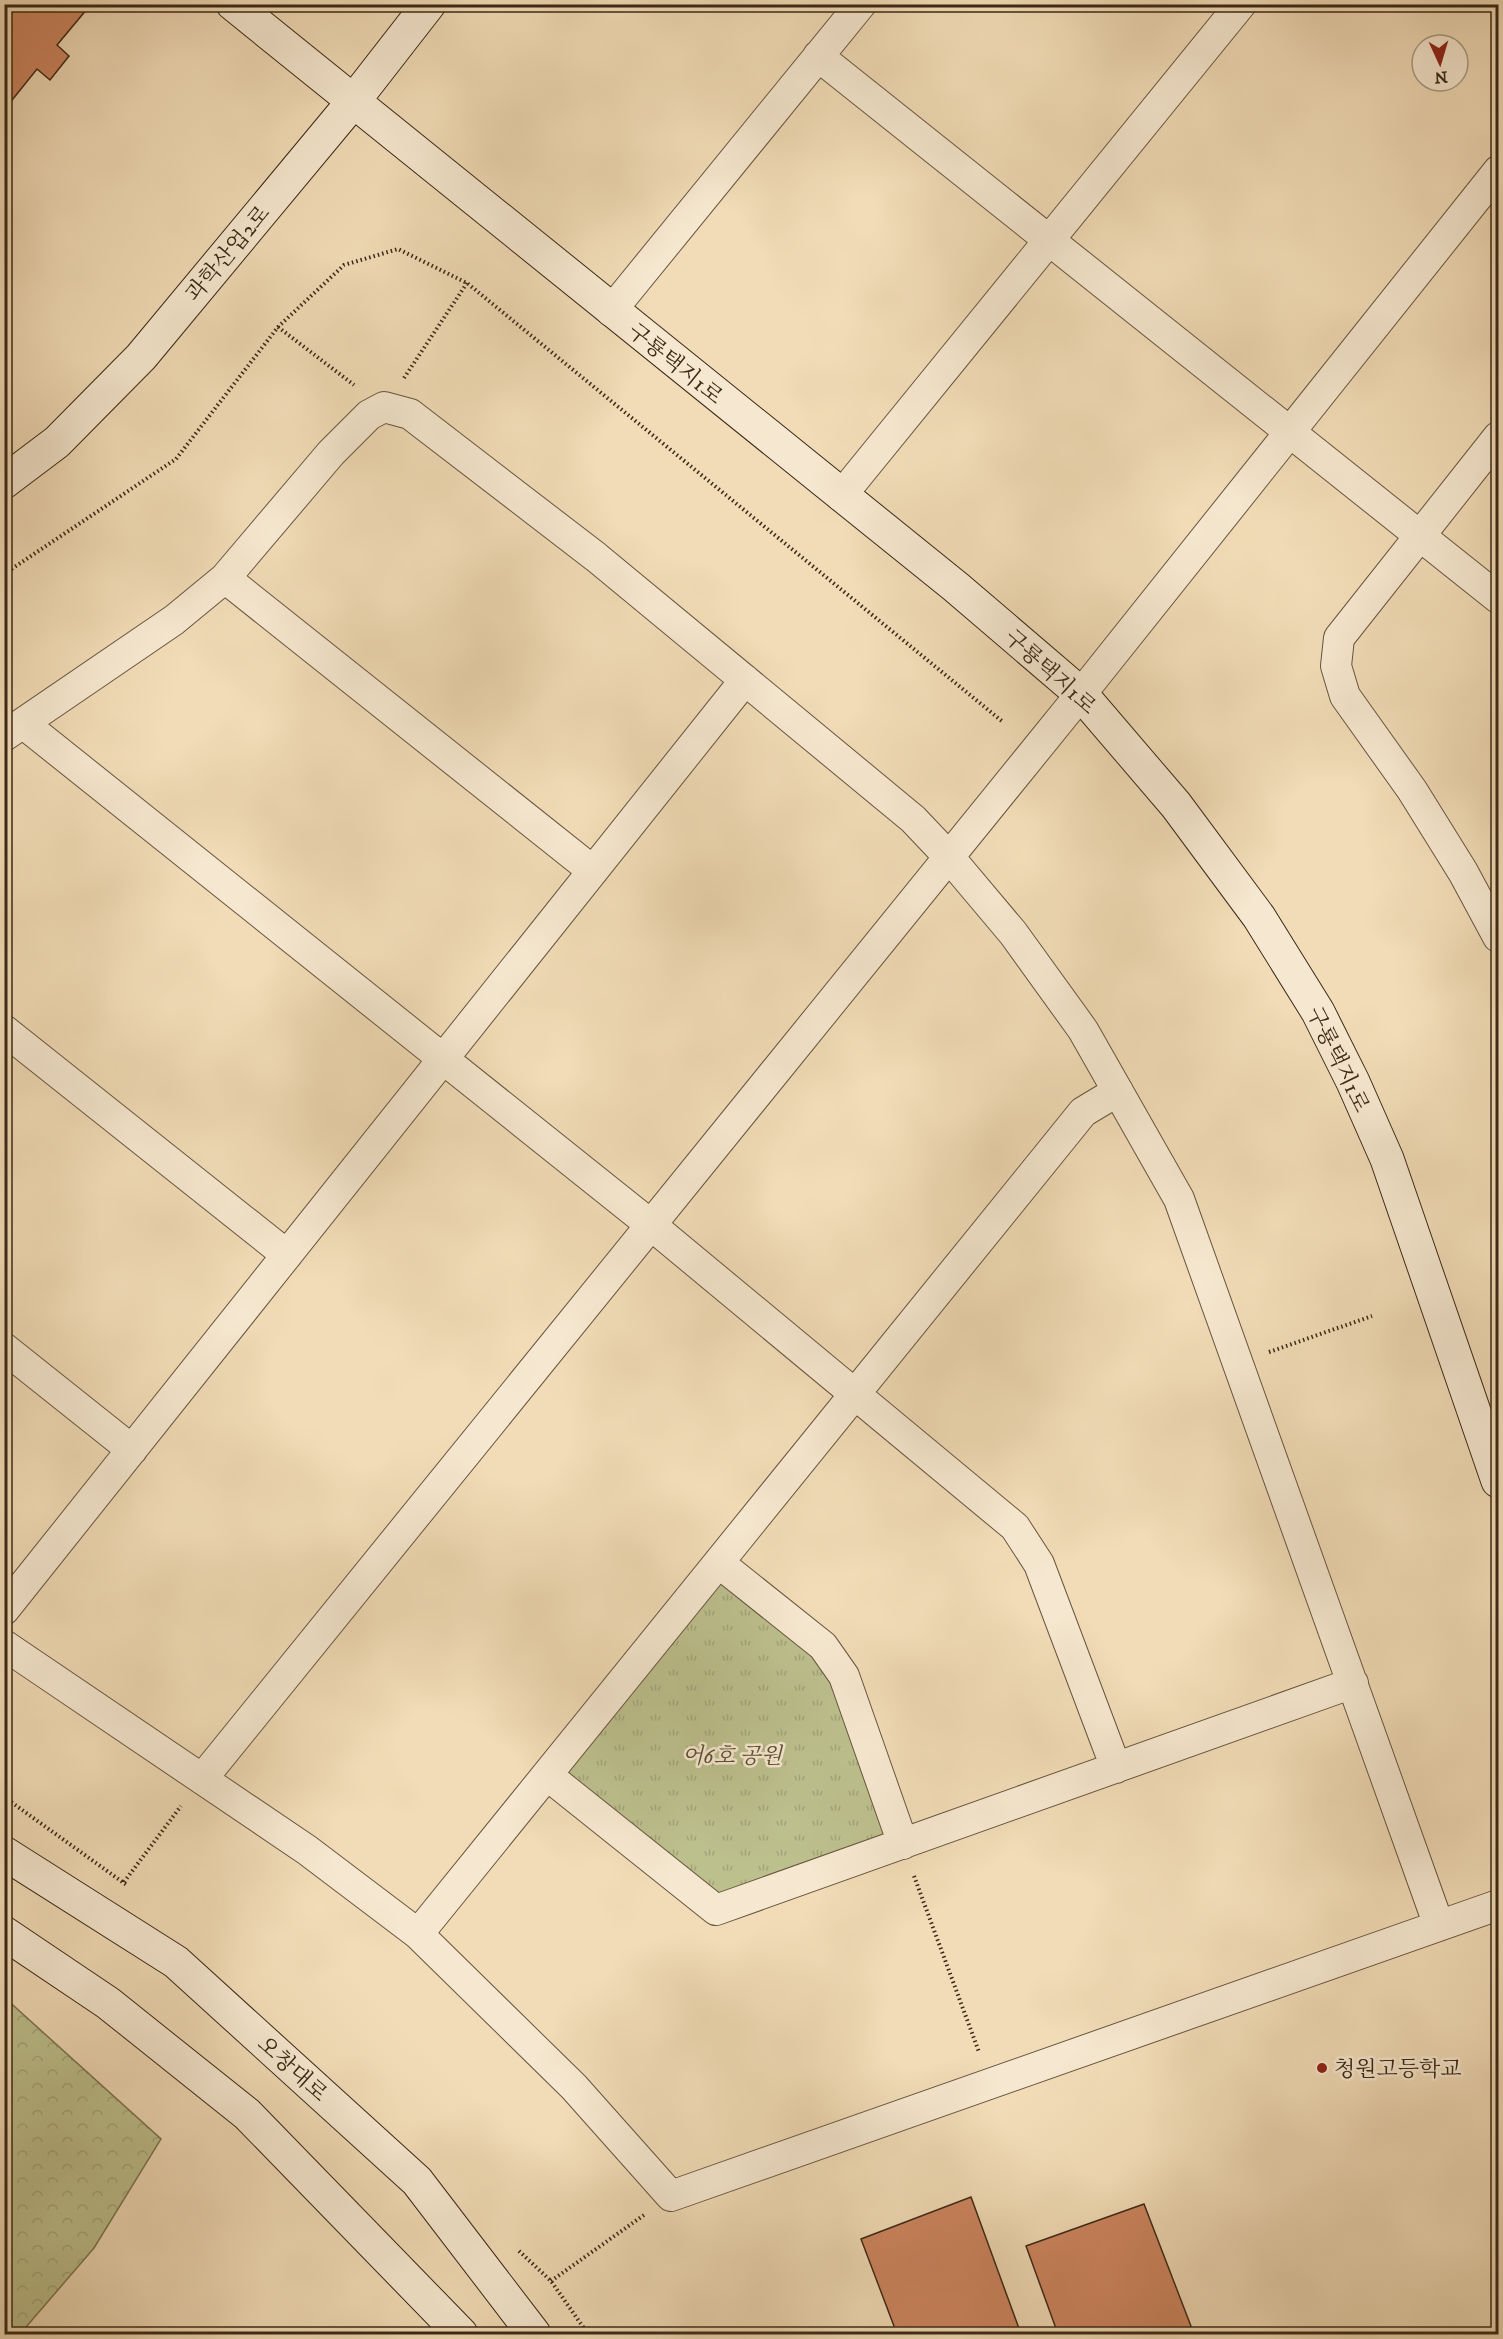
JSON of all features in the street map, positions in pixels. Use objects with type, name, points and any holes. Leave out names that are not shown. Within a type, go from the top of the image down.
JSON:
[{"type":"street","name":"구룡택지1로","points":[[232,4],[352,103],[956,587],[1081,694],[1176,805],[1259,917],[1318,1012],[1353,1082],[1386,1159],[1497,1469]]},
{"type":"street","name":"과학산업2로","points":[[4,482],[57,442],[141,357],[352,103],[429,4]]},
{"type":"street","points":[[611,311],[861,4]]},
{"type":"street","points":[[841,495],[1241,4]]},
{"type":"street","points":[[819,56],[1498,598]]},
{"type":"street","points":[[202,1779],[1081,694],[1498,171]]},
{"type":"street","points":[[1116,1768],[1039,1564],[1015,1527],[651,1224],[444,1059],[14,730],[174,620],[225,578],[331,453],[369,415],[384,408],[411,414],[596,557],[913,819],[949,856],[1020,942],[1083,1030],[1179,1199],[1240,1363],[1439,1926]]},
{"type":"street","points":[[1498,437],[1339,638],[1336,666],[1345,696],[1488,894],[1498,937]]},
{"type":"street","points":[[225,578],[593,871]]},
{"type":"street","points":[[4,1610],[745,680]]},
{"type":"street","points":[[4,1030],[287,1255]]},
{"type":"street","points":[[418,1935],[1083,1112],[1119,1091]]},
{"type":"street","points":[[4,1348],[132,1450]]},
{"type":"street","points":[[719,1563],[823,1646],[844,1676],[903,1844]]},
{"type":"street","points":[[4,1645],[307,1850],[418,1935],[574,2087],[671,2196],[1498,1905]]},
{"type":"street","points":[[547,1775],[716,1911],[1353,1683]]},
{"type":"street","name":"오창대로","points":[[4,1853],[176,1962],[409,2173],[534,2334]]},
{"type":"street","points":[[4,1933],[108,2003],[247,2114],[461,2334]]},
{"type":"path","points":[[278,327],[384,408],[467,283]]},
{"type":"path","points":[[1240,1363],[1372,1316]]},
{"type":"path","points":[[124,1882],[202,1779]]},
{"type":"path","points":[[903,1844],[990,2083]]},
{"type":"path","points":[[551,2281],[671,2196]]},
{"type":"green space","name":"어6호 공원","points":[[719,1563],[823,1646],[903,1844],[716,1910],[547,1775]]},
{"type":"green space","points":[[4,1997],[161,2139],[94,2248],[20,2334],[4,2325]]},
{"type":"building","points":[[4,4],[81,4],[87,9],[57,45],[69,56],[50,80],[37,69],[4,110]]},
{"type":"building","points":[[971,2197],[1021,2334],[897,2334],[861,2239]]},
{"type":"building","points":[[1144,2204],[1194,2334],[1058,2334],[1026,2246]]},
{"type":"place","name":"청원고등학교","points":[[1322,2068]]}]
